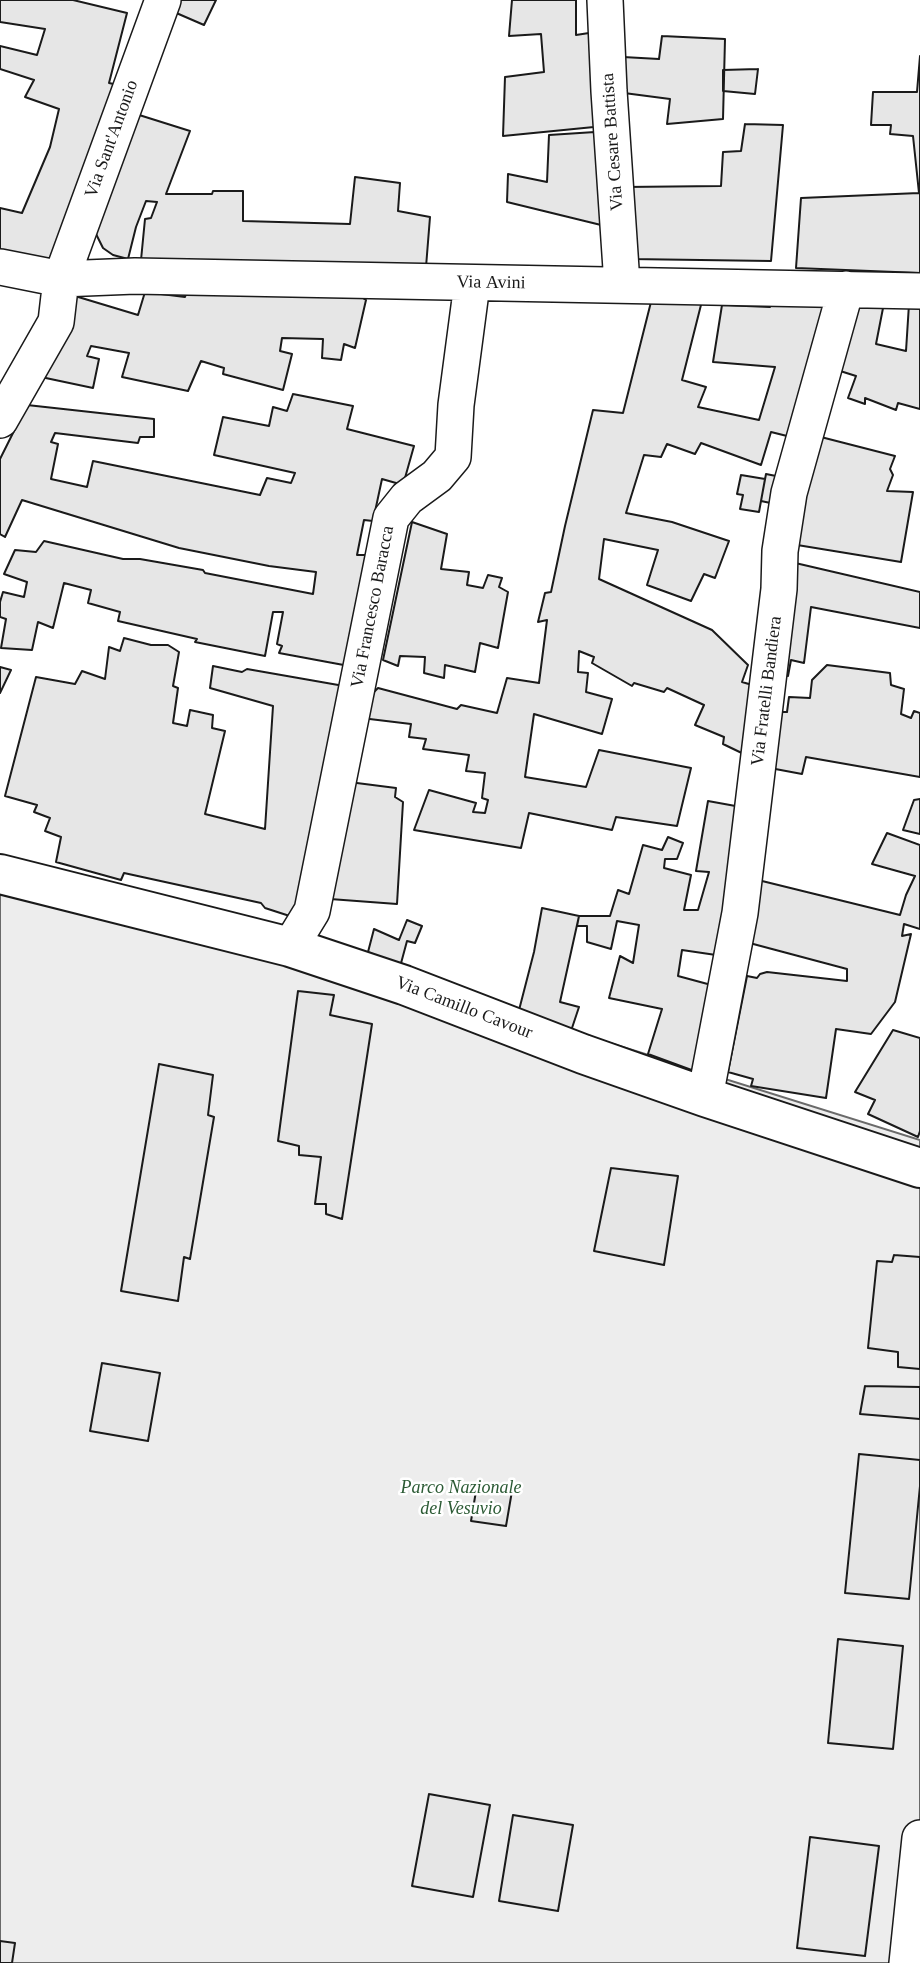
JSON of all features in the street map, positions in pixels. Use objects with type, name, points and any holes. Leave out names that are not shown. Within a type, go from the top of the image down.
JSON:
[{"type":"street","name":"Via Sant'Antonio","points":[[0,420],[56,322],[61,279],[163,0]]},
{"type":"street","name":"Via Cesare Battista","points":[[605,0],[622,284]]},
{"type":"street","name":"Via Avini","points":[[0,267],[61,279],[135,276],[920,291]]},
{"type":"street","name":"Via Francesco Baracca","points":[[290,947],[312,911],[391,518],[407,498],[437,476],[453,457],[456,405],[472,284]]},
{"type":"street","name":"Via Fratelli Bandiera","points":[[705,1097],[740,914],[779,589],[780,551],[789,493],[846,289]]},
{"type":"street","name":"Via Camillo Cavour","points":[[0,874],[290,947],[404,985],[583,1054],[705,1097],[920,1168]]},
{"type":"street","points":[[907,1963],[920,1838]]},
{"type":"green space","name":"Parco Nazionale del Vesuvio","points":[[0,864],[192,912],[920,1140],[920,1963],[0,1963]]},
{"type":"building","points":[[0,0],[73,0],[127,13],[109,83],[118,85],[61,261],[0,250],[0,208],[22,213],[50,147],[59,109],[25,97],[34,80],[0,69],[0,46],[37,55],[45,29],[0,22]]},
{"type":"building","points":[[180,0],[216,0],[204,25],[174,12]]},
{"type":"building","points":[[512,0],[576,0],[576,35],[589,33],[594,127],[503,136],[505,77],[544,72],[541,34],[509,36]]},
{"type":"building","points":[[662,36],[725,39],[723,119],[667,124],[670,99],[624,93],[623,57],[659,59]]},
{"type":"building","points":[[920,56],[920,273],[796,268],[801,198],[919,193],[913,136],[890,134],[891,125],[871,125],[873,92],[917,92]]},
{"type":"building","points":[[758,69],[755,94],[723,91],[723,70]]},
{"type":"building","points":[[136,114],[190,131],[166,194],[243,191],[243,221],[350,224],[355,177],[400,183],[398,211],[430,217],[426,267],[141,260],[145,219],[151,218],[157,202],[146,201],[128,259],[113,255],[103,248],[95,232]]},
{"type":"building","points":[[745,124],[783,125],[771,261],[630,259],[624,187],[721,186],[723,152],[741,151]]},
{"type":"building","points":[[595,132],[601,225],[507,202],[508,174],[547,182],[549,135]]},
{"type":"building","points":[[189,286],[358,295],[366,300],[355,348],[344,344],[341,360],[322,358],[323,339],[282,338],[280,351],[292,354],[283,390],[223,374],[224,368],[201,361],[188,391],[122,377],[129,353],[91,346],[87,356],[99,359],[93,388],[41,377],[65,293],[138,315],[145,292],[185,297]]},
{"type":"building","points":[[703,297],[682,380],[706,387],[698,407],[759,420],[775,367],[713,362],[722,305],[770,307],[772,298],[829,299],[791,437],[771,432],[761,465],[701,443],[695,454],[667,444],[661,457],[644,455],[626,513],[672,522],[729,541],[715,578],[704,574],[691,601],[647,585],[658,550],[604,539],[599,579],[712,630],[748,665],[742,682],[759,687],[750,757],[723,744],[724,737],[695,725],[704,705],[667,688],[664,692],[634,683],[632,686],[592,663],[594,657],[579,651],[578,672],[588,673],[586,692],[612,699],[602,734],[534,714],[525,777],[586,787],[599,750],[691,768],[677,826],[616,817],[612,830],[529,813],[521,848],[414,830],[429,790],[476,803],[473,812],[485,813],[488,800],[482,798],[485,773],[466,771],[469,755],[423,749],[426,739],[409,737],[411,724],[353,717],[356,710],[378,688],[457,709],[461,705],[497,713],[507,678],[539,683],[547,620],[538,622],[545,593],[551,592],[593,410],[623,413],[652,298]]},
{"type":"building","points":[[854,303],[884,303],[876,344],[906,351],[909,304],[920,304],[920,409],[898,403],[896,410],[865,398],[865,404],[848,398],[856,376],[837,370]]},
{"type":"building","points":[[293,394],[353,406],[347,429],[414,446],[403,485],[382,479],[373,521],[364,520],[357,555],[372,555],[349,666],[279,653],[282,646],[277,644],[283,612],[273,612],[265,656],[195,642],[197,639],[118,621],[120,612],[88,603],[91,590],[64,583],[53,628],[38,622],[32,650],[1,648],[6,619],[0,617],[3,592],[24,597],[27,582],[4,574],[15,550],[36,552],[44,541],[123,559],[140,559],[203,570],[205,573],[313,594],[316,572],[269,566],[179,548],[22,500],[5,537],[0,534],[0,459],[27,405],[154,419],[154,437],[140,437],[138,443],[55,433],[51,442],[58,444],[51,479],[87,487],[93,461],[260,495],[267,478],[291,483],[295,473],[214,455],[223,417],[269,426],[273,407],[287,411]]},
{"type":"building","points":[[817,436],[895,456],[890,469],[893,475],[887,491],[913,492],[901,562],[785,543]]},
{"type":"building","points":[[766,474],[786,478],[780,505],[761,501]]},
{"type":"building","points":[[741,475],[765,479],[759,512],[740,509],[743,495],[737,494]]},
{"type":"building","points":[[412,522],[447,534],[441,569],[469,572],[467,585],[483,588],[488,575],[502,578],[499,587],[508,592],[498,648],[480,643],[475,672],[445,665],[444,678],[424,673],[425,657],[400,656],[398,666],[383,660]]},
{"type":"building","points":[[791,562],[920,592],[920,628],[811,607],[804,663],[791,660],[788,676],[777,672]]},
{"type":"building","points":[[124,638],[151,645],[168,645],[179,652],[173,686],[178,688],[173,723],[187,726],[190,710],[213,715],[212,728],[225,731],[205,814],[265,829],[273,706],[210,688],[213,666],[242,672],[247,669],[344,686],[302,920],[265,908],[261,903],[124,873],[121,880],[56,862],[61,837],[45,831],[50,818],[34,812],[37,805],[5,796],[36,677],[75,684],[82,671],[105,679],[109,647],[120,651]]},
{"type":"building","points":[[827,665],[890,673],[891,685],[904,689],[901,714],[911,718],[914,711],[920,713],[920,777],[806,757],[802,774],[770,768],[776,712],[787,712],[789,697],[810,698],[812,680]]},
{"type":"building","points":[[0,667],[11,670],[0,693]]},
{"type":"building","points":[[349,782],[396,788],[395,797],[403,802],[397,904],[330,899]]},
{"type":"building","points":[[920,799],[920,834],[903,830],[914,800]]},
{"type":"building","points":[[708,801],[741,807],[716,955],[682,950],[678,976],[715,986],[697,1072],[648,1054],[662,1009],[609,998],[620,956],[633,963],[639,925],[617,921],[611,949],[587,942],[587,926],[577,926],[579,916],[610,916],[618,890],[629,894],[643,845],[662,850],[668,837],[683,843],[677,859],[665,859],[664,868],[691,875],[684,910],[698,910],[709,872],[696,871]]},
{"type":"building","points":[[887,833],[920,845],[920,929],[904,924],[902,936],[911,934],[895,1002],[871,1034],[836,1029],[826,1098],[751,1086],[753,1079],[728,1072],[747,976],[757,978],[767,972],[847,981],[847,969],[742,941],[758,880],[900,915],[915,876],[872,864]]},
{"type":"building","points":[[542,908],[579,916],[560,1002],[579,1007],[570,1034],[518,1014]]},
{"type":"building","points":[[407,920],[422,926],[415,943],[407,941],[400,967],[368,952],[374,929],[399,940]]},
{"type":"building","points":[[298,991],[334,995],[330,1015],[372,1024],[342,1219],[326,1214],[326,1204],[315,1204],[321,1157],[299,1155],[299,1146],[278,1141]]},
{"type":"building","points":[[893,1030],[920,1038],[918,1137],[868,1114],[875,1100],[855,1092]]},
{"type":"building","points":[[159,1064],[213,1075],[208,1115],[214,1117],[190,1259],[184,1257],[178,1301],[121,1291]]},
{"type":"building","points":[[611,1168],[678,1176],[664,1265],[594,1251]]},
{"type":"building","points":[[894,1255],[920,1257],[920,1369],[898,1367],[898,1352],[868,1348],[877,1261],[892,1262]]},
{"type":"building","points":[[102,1363],[160,1373],[148,1441],[90,1431]]},
{"type":"building","points":[[865,1386],[920,1387],[920,1419],[860,1414]]},
{"type":"building","points":[[859,1454],[920,1460],[909,1599],[845,1593]]},
{"type":"building","points":[[477,1485],[512,1491],[506,1526],[471,1521]]},
{"type":"building","points":[[838,1639],[903,1646],[893,1749],[828,1743]]},
{"type":"building","points":[[429,1794],[490,1805],[473,1897],[412,1886]]},
{"type":"building","points":[[513,1815],[573,1825],[558,1911],[499,1901]]},
{"type":"building","points":[[810,1837],[879,1846],[865,1956],[797,1948]]},
{"type":"building","points":[[0,1941],[15,1943],[12,1963],[0,1963]]}]
